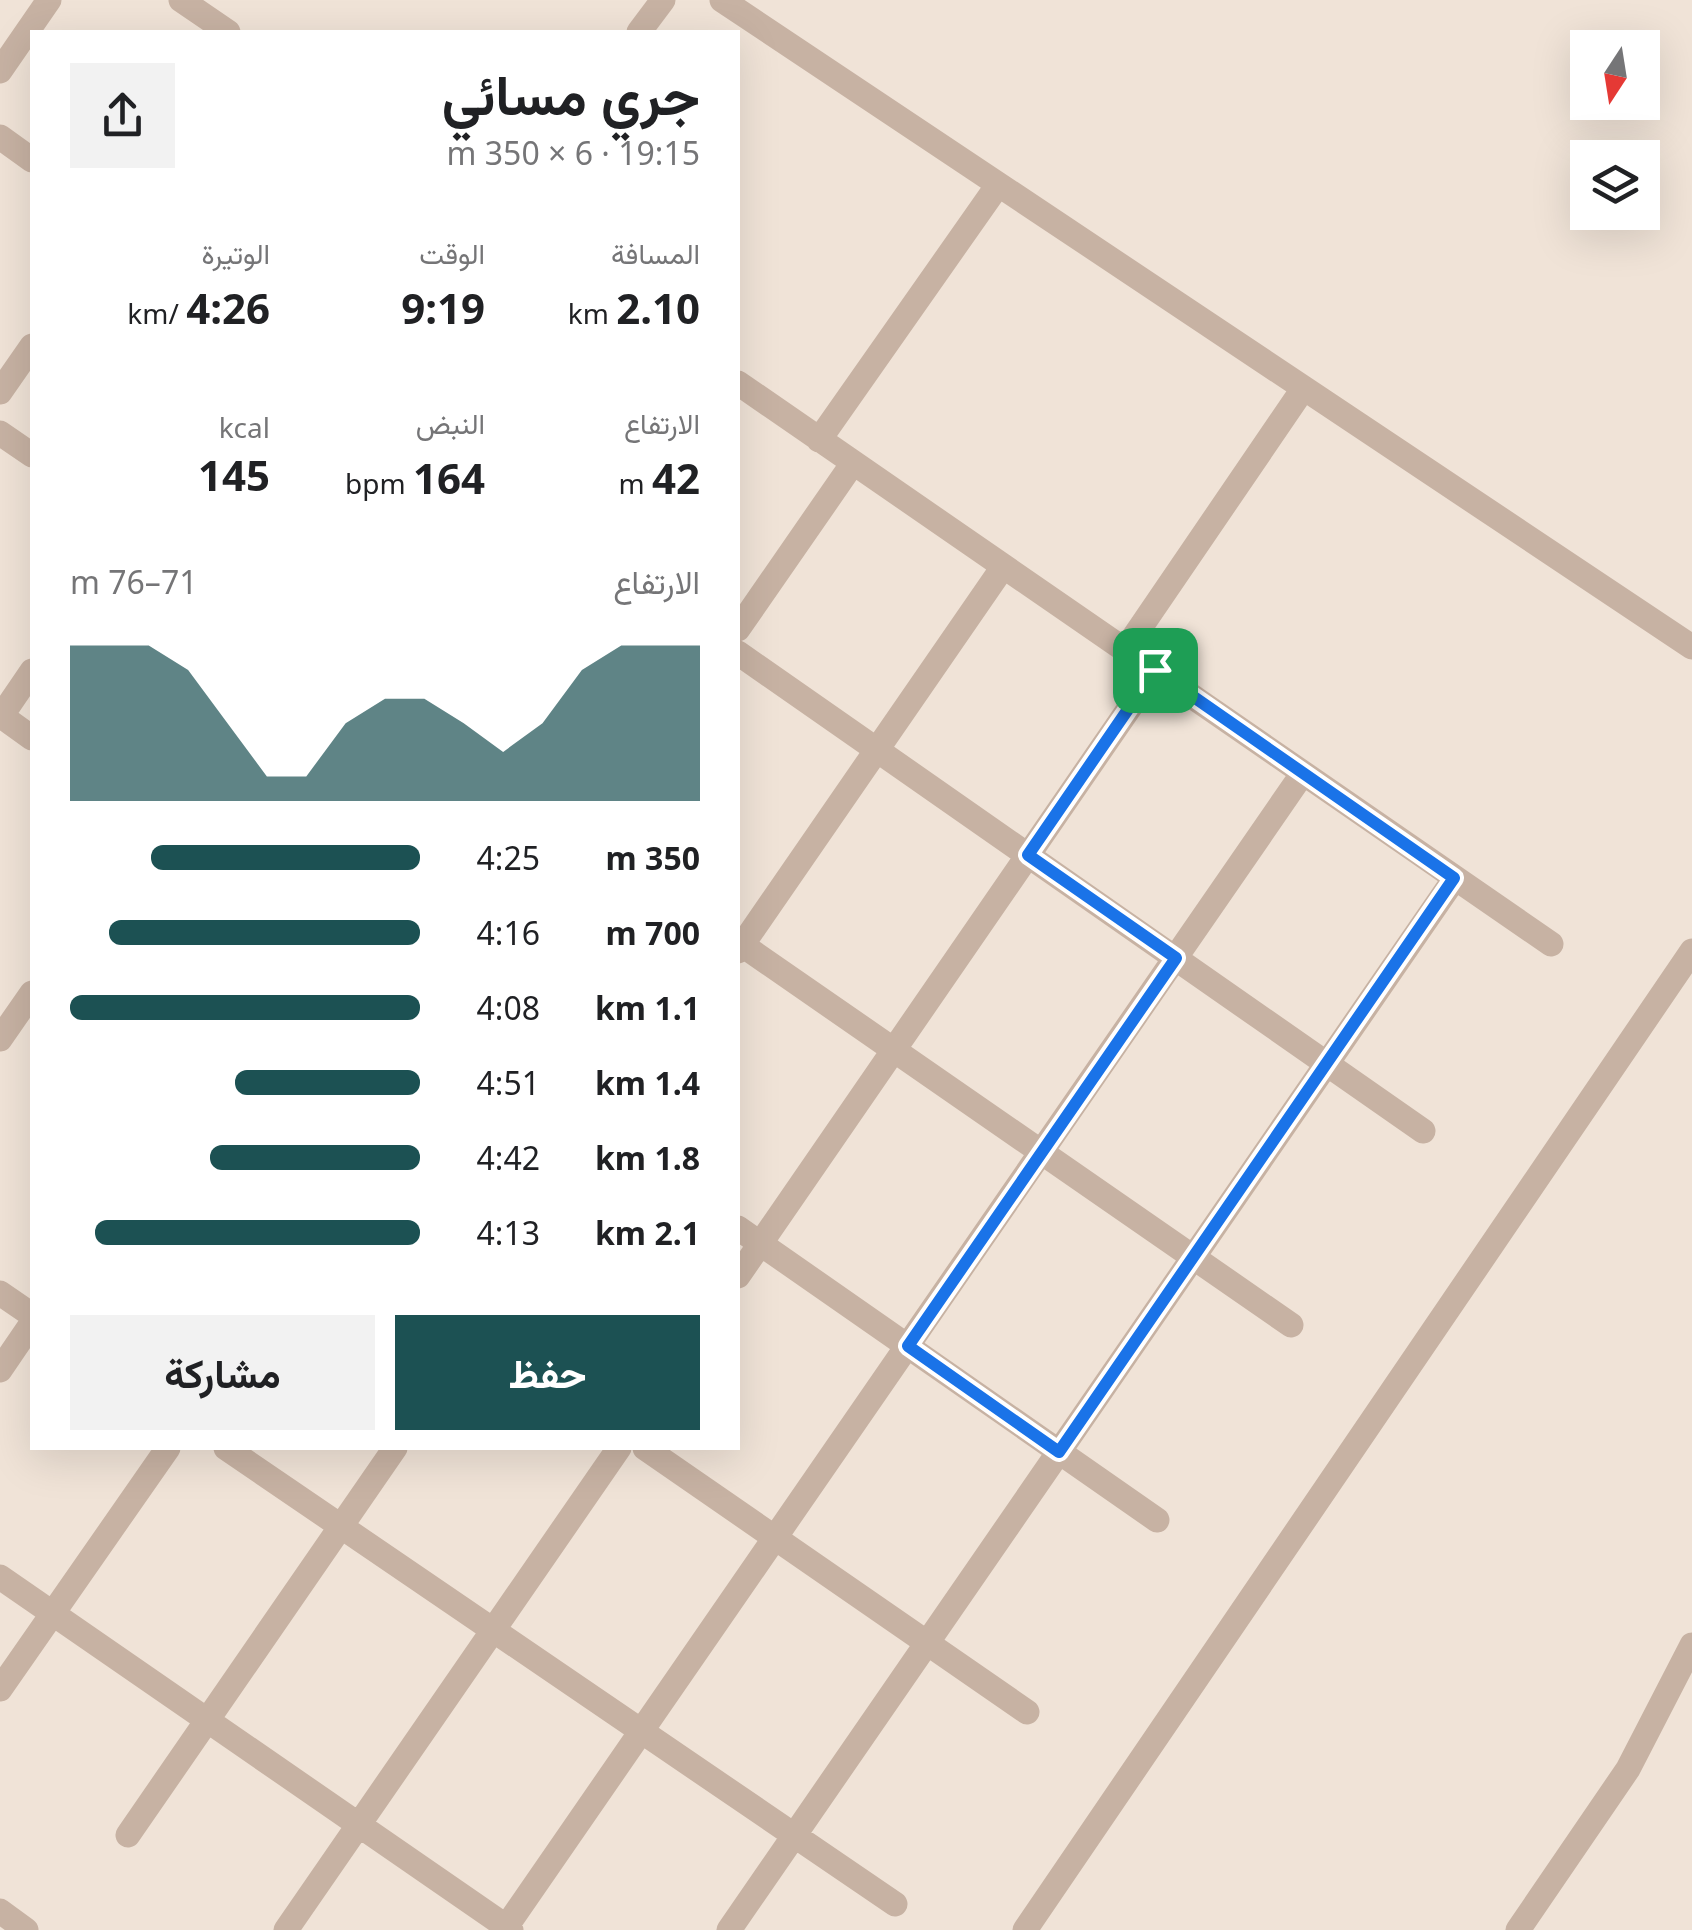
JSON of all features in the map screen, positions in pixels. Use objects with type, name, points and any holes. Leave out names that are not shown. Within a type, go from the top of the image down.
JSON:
[{"type":"street","points":[[0,70],[49,0]]},
{"type":"street","points":[[181,0],[225,30]]},
{"type":"street","points":[[641,30],[663,0]]},
{"type":"street","points":[[722,0],[1692,646]]},
{"type":"street","points":[[0,137],[30,159]]},
{"type":"street","points":[[819,440],[998,185]]},
{"type":"street","points":[[0,392],[30,349]]},
{"type":"street","points":[[740,384],[1551,944]]},
{"type":"street","points":[[1125,650],[1303,389]]},
{"type":"street","points":[[0,433],[30,454]]},
{"type":"street","points":[[740,626],[853,463]]},
{"type":"street","points":[[740,945],[1003,566]]},
{"type":"street","points":[[740,653],[1423,1131]]},
{"type":"street","points":[[740,1273],[1155,670]]},
{"type":"street","points":[[30,675],[0,716],[30,737]]},
{"type":"street","points":[[0,1577],[507,1929],[1303,773]]},
{"type":"street","points":[[728,1930],[1454,878]]},
{"type":"street","points":[[740,947],[1290,1325]]},
{"type":"street","points":[[1025,1930],[1692,951]]},
{"type":"street","points":[[0,1039],[16,1015]]},
{"type":"street","points":[[740,1229],[1157,1520]]},
{"type":"street","points":[[0,1293],[30,1314]]},
{"type":"street","points":[[0,1370],[30,1326]]},
{"type":"street","points":[[0,1689],[167,1450]]},
{"type":"street","points":[[229,1450],[896,1904]]},
{"type":"street","points":[[128,1834],[394,1450]]},
{"type":"street","points":[[286,1930],[618,1450]]},
{"type":"street","points":[[647,1450],[1027,1712]]},
{"type":"street","points":[[1518,1930],[1628,1768],[1692,1645]]},
{"type":"street","points":[[0,1911],[26,1930]]},
{"type":"route","points":[[1155,670],[1454,878],[1059,1452],[908,1346],[1176,958],[1028,855],[1155,670]]}]
